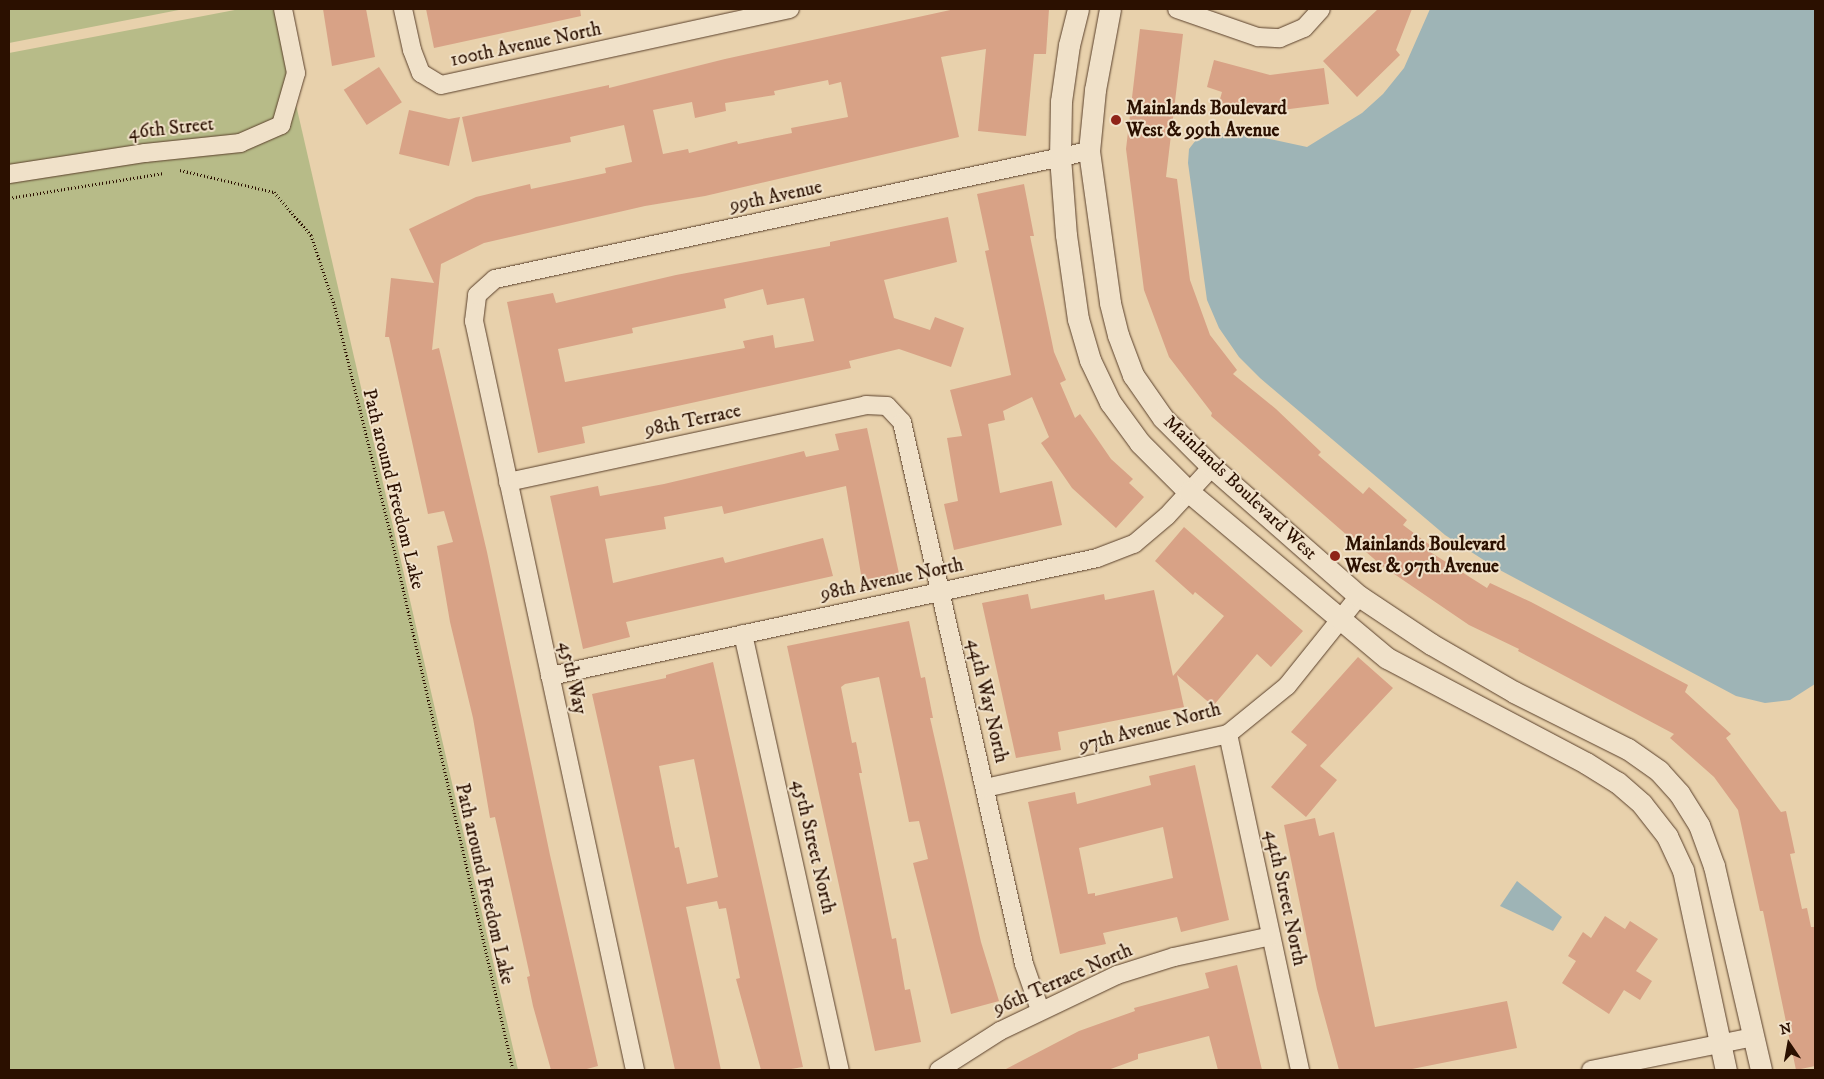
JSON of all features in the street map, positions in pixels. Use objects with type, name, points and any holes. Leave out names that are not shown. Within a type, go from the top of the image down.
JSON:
[{"type":"street","name":"46th Street","points":[[9,174],[145,153],[240,143],[281,125],[296,73],[282,9]]},
{"type":"street","name":"100th Avenue North","points":[[403,9],[412,50],[421,73],[442,86],[790,9]]},
{"type":"street","name":"Mainlands Boulevard West","points":[[1078,9],[1068,45],[1061,101],[1060,157],[1066,235],[1078,319],[1090,360],[1110,402],[1140,443],[1189,492],[1339,621],[1387,658],[1586,763],[1617,782],[1642,804],[1667,836],[1683,870],[1726,1070]]},
{"type":"street","name":"Mainlands Boulevard West","points":[[1110,9],[1095,90],[1090,151],[1110,303],[1118,335],[1134,375],[1163,418],[1212,467],[1359,596],[1431,644],[1514,692],[1628,749],[1659,771],[1680,793],[1699,826],[1714,866],[1761,1070]]},
{"type":"street","points":[[1177,9],[1258,37],[1280,38],[1304,28],[1321,9]]},
{"type":"street","name":"99th Avenue","points":[[477,295],[495,279],[1090,151]]},
{"type":"street","name":"45th Way","points":[[477,295],[474,321],[635,1070]]},
{"type":"street","name":"98th Terrace","points":[[508,482],[866,405],[887,406]]},
{"type":"street","name":"44th Way North","points":[[887,406],[902,422],[986,788],[1024,964],[1040,1010]]},
{"type":"street","name":"98th Avenue North","points":[[550,676],[1097,558],[1134,544],[1189,492],[1212,467]]},
{"type":"street","name":"97th Avenue North","points":[[986,788],[1228,734],[1287,686],[1359,596]]},
{"type":"street","name":"45th Street North","points":[[743,634],[840,1070]]},
{"type":"street","name":"44th Street North","points":[[1228,734],[1300,1070]]},
{"type":"street","name":"96th Terrace North","points":[[939,1070],[1000,1031],[1040,1010],[1117,975],[1164,960],[1271,936]]},
{"type":"street","points":[[1592,1070],[1752,1037]]},
{"type":"path","name":"Path around Freedom Lake","points":[[9,198],[180,170],[274,192],[311,235],[334,304],[392,536],[512,1070]]},
{"type":"green space","points":[[9,9],[184,9],[9,43]]},
{"type":"green space","points":[[240,9],[274,9],[518,1070],[9,1070],[9,53]]},
{"type":"shaded area","points":[[1430,9],[1815,9],[1815,684],[1790,700],[1765,703],[1736,696],[1496,568],[1445,535],[1260,378],[1239,357],[1219,328],[1207,300],[1188,163],[1189,149],[1196,140],[1224,133],[1242,133],[1307,147],[1362,113],[1383,94],[1404,68]]},
{"type":"shaded area","points":[[1517,881],[1562,917],[1553,931],[1500,906]]},
{"type":"building","points":[[323,9],[366,9],[375,57],[332,66]]},
{"type":"building","points":[[426,9],[580,9],[581,16],[434,48]]},
{"type":"building","points":[[955,9],[1049,9],[1046,54],[1034,54],[1026,136],[978,131],[986,49],[941,57],[959,137],[705,196],[645,206],[484,243],[441,264],[432,350],[439,348],[487,552],[550,855],[598,1066],[583,1070],[551,1070],[533,1006],[527,977],[530,976],[495,817],[490,818],[473,718],[450,622],[437,546],[453,542],[444,511],[428,514],[389,337],[385,337],[391,278],[434,283],[409,229],[476,197],[530,184],[531,189],[606,173],[605,168],[632,162],[624,125],[570,137],[571,142],[472,162],[462,117],[609,85],[609,88],[725,59]],"holes":[[[828,80],[829,85],[841,82],[848,117],[791,128],[792,133],[738,144],[737,141],[689,153],[688,149],[663,154],[653,110],[692,102],[695,118],[726,111],[725,103],[775,95],[774,91]]]},
{"type":"building","points":[[1378,9],[1412,9],[1396,50],[1400,55],[1357,97],[1323,61]]},
{"type":"building","points":[[1140,29],[1183,34],[1166,177],[1177,179],[1190,280],[1210,335],[1237,370],[1233,374],[1276,409],[1321,452],[1318,455],[1363,494],[1369,487],[1407,520],[1403,525],[1430,545],[1427,550],[1487,588],[1490,583],[1531,602],[1688,685],[1685,692],[1731,734],[1726,738],[1781,812],[1786,811],[1795,853],[1790,854],[1802,909],[1807,908],[1811,927],[1815,927],[1815,1066],[1796,1070],[1763,911],[1760,911],[1738,810],[1714,777],[1670,738],[1674,734],[1518,651],[1519,649],[1469,625],[1381,565],[1211,416],[1212,413],[1169,357],[1144,290],[1126,149]]},
{"type":"building","points":[[1214,60],[1270,75],[1324,68],[1329,104],[1249,114],[1218,106],[1222,92],[1207,87]]},
{"type":"building","points":[[379,67],[402,102],[367,125],[344,90]]},
{"type":"building","points":[[409,110],[449,119],[460,117],[449,166],[399,154]]},
{"type":"building","points":[[1024,184],[1034,236],[1030,236],[1054,352],[1066,380],[1060,383],[1075,418],[1080,414],[1111,459],[1133,479],[1129,483],[1144,497],[1116,528],[1072,488],[1041,443],[1049,437],[1032,397],[1003,411],[1005,420],[988,424],[1000,493],[1052,481],[1062,525],[954,550],[944,504],[958,501],[947,438],[962,436],[950,390],[1011,375],[985,251],[989,250],[977,194]]},
{"type":"building","points":[[948,217],[957,262],[884,280],[894,318],[930,330],[935,317],[964,328],[951,367],[899,349],[849,361],[851,368],[582,427],[585,443],[538,453],[507,302],[553,293],[556,303],[676,275],[830,246],[830,242]],"holes":[[[763,289],[767,305],[804,298],[814,341],[775,348],[773,335],[743,341],[745,348],[565,382],[558,349],[633,333],[632,328],[726,308],[724,299]]]},
{"type":"building","points":[[867,428],[900,578],[863,586],[846,486],[724,514],[722,506],[664,517],[666,529],[605,539],[613,583],[723,557],[725,563],[823,538],[833,576],[626,622],[630,637],[583,649],[550,496],[598,486],[600,496],[664,484],[804,451],[806,457],[839,450],[835,434]]},
{"type":"building","points":[[1184,527],[1303,631],[1271,667],[1257,654],[1213,706],[1177,675],[1184,707],[1058,732],[1061,750],[1016,758],[982,603],[1028,594],[1031,609],[1104,594],[1105,600],[1154,590],[1173,676],[1224,616],[1195,592],[1193,595],[1155,561]]},
{"type":"building","points":[[909,621],[921,678],[925,677],[933,718],[930,718],[981,942],[999,1001],[951,1014],[913,863],[928,859],[919,821],[909,822],[879,677],[845,684],[841,687],[852,743],[856,742],[862,773],[859,773],[892,939],[896,938],[905,990],[910,989],[921,1042],[875,1051],[787,646]]},
{"type":"building","points":[[1358,657],[1393,688],[1320,766],[1337,780],[1306,817],[1271,787],[1307,745],[1291,732]]},
{"type":"building","points":[[713,662],[803,1067],[785,1070],[761,1070],[736,979],[740,978],[726,908],[719,909],[717,901],[686,907],[721,1070],[675,1070],[592,694],[666,678],[666,675]],"holes":[[[694,759],[718,877],[687,884],[679,847],[675,848],[659,766]]]},
{"type":"building","points":[[1195,765],[1229,920],[1181,932],[1177,917],[1103,933],[1106,944],[1060,954],[1028,802],[1075,792],[1077,804],[1151,785],[1149,776]],"holes":[[[1163,827],[1173,878],[1095,896],[1095,893],[1088,894],[1079,848]]]},
{"type":"building","points":[[1315,818],[1319,836],[1334,832],[1375,1027],[1507,1001],[1517,1048],[1407,1070],[1339,1070],[1317,989],[1284,825]]},
{"type":"building","points":[[1605,916],[1625,929],[1630,921],[1658,939],[1636,971],[1652,981],[1640,1000],[1624,990],[1609,1014],[1562,983],[1576,961],[1568,956],[1583,932],[1591,938]]},
{"type":"building","points":[[1237,965],[1262,1070],[1218,1070],[1209,1036],[1138,1054],[1138,1059],[1108,1070],[1004,1070],[1079,1031],[1135,1011],[1134,1008],[1209,988],[1205,973]]},
{"type":"place","name":"Mainlands Boulevard West & 99th Avenue","points":[[1116,120]]},
{"type":"place","name":"Mainlands Boulevard West & 97th Avenue","points":[[1335,556]]}]
